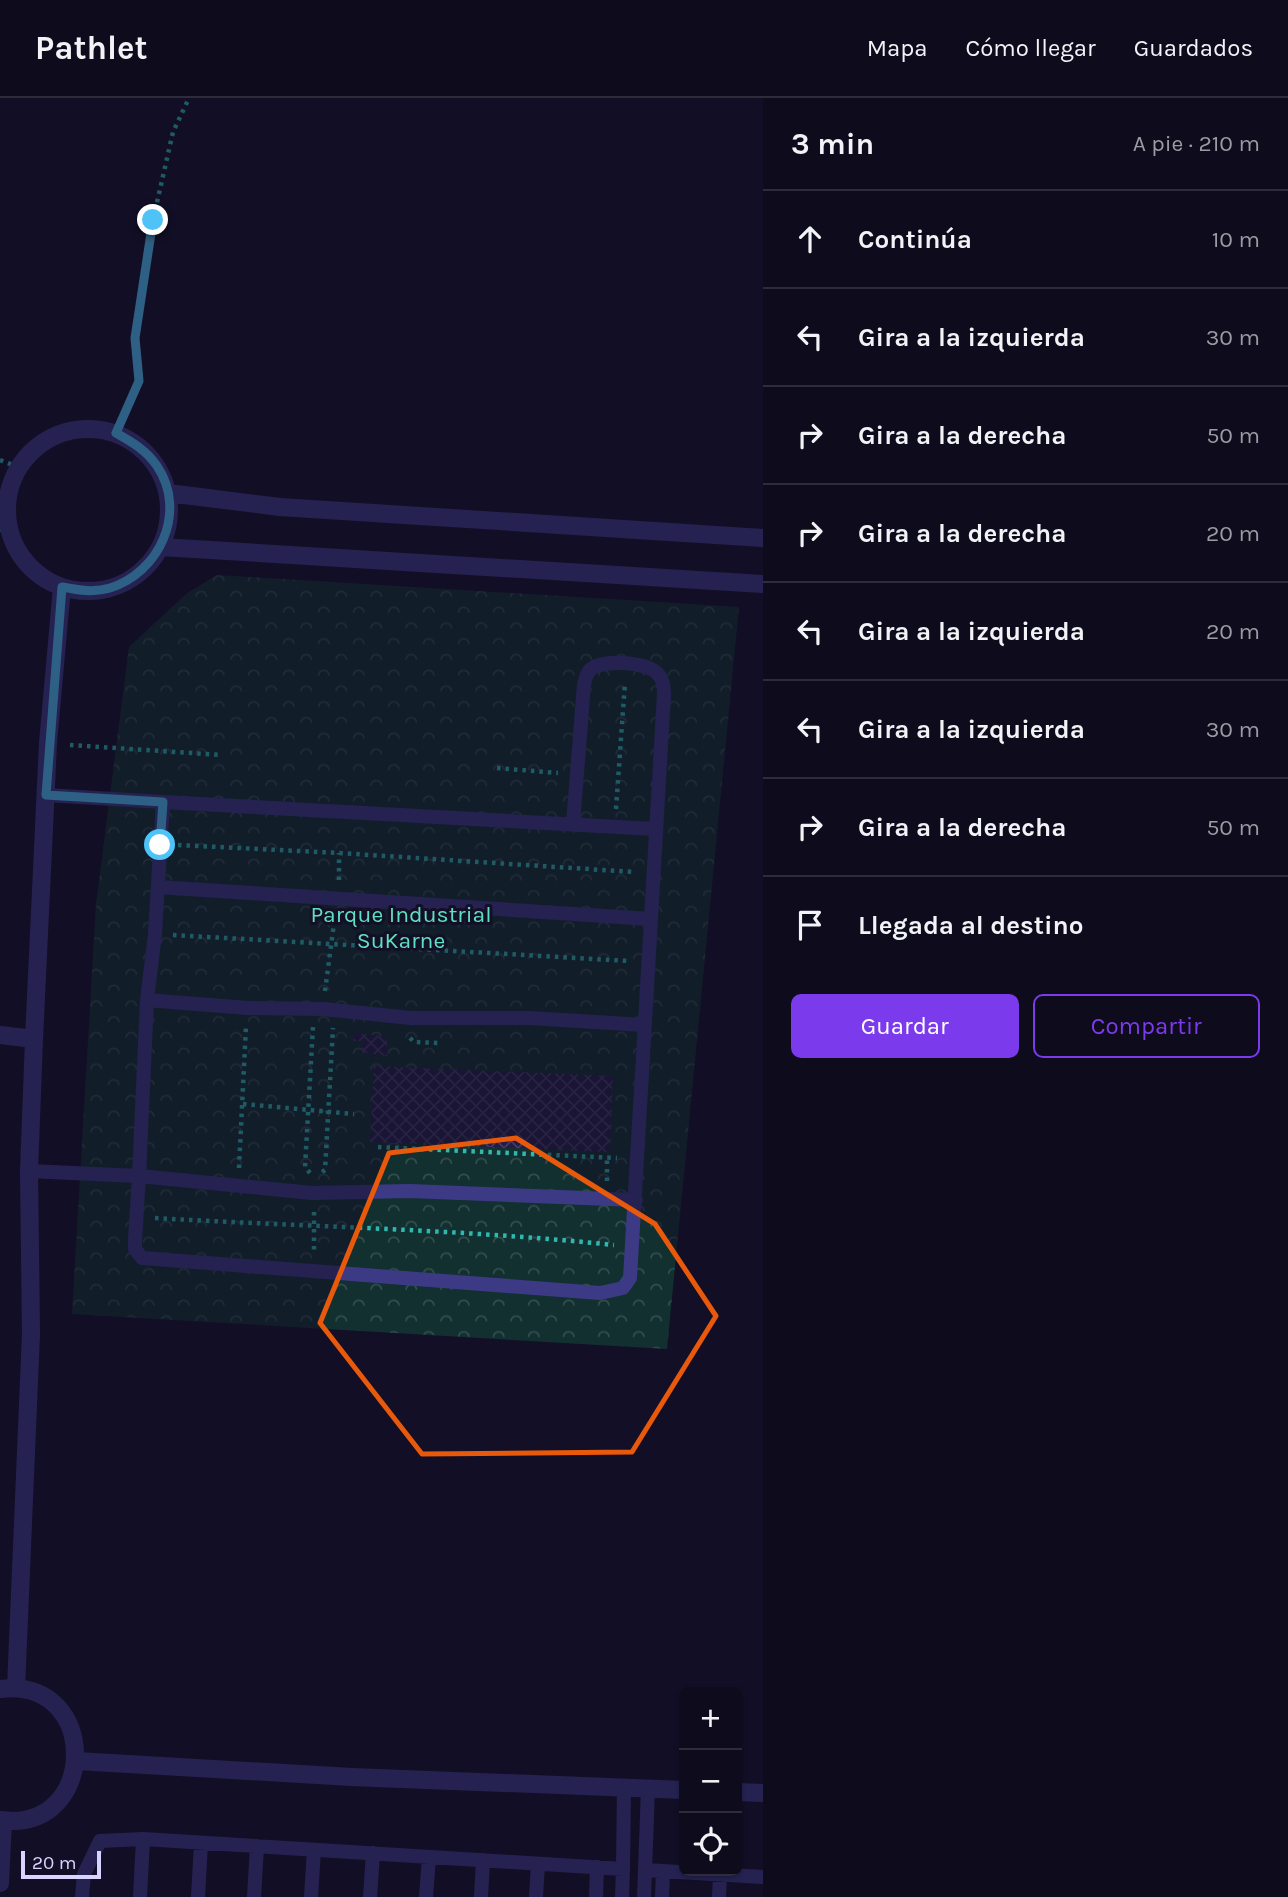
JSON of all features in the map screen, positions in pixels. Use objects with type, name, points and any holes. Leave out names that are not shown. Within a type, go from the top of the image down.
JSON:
[{"type":"street","points":[[88,428],[116,433],[140,447],[158,467],[168,493],[169,521],[161,547],[147,566],[129,580],[108,589],[85,591],[62,587],[38,575],[20,556],[5,531],[9,488],[18,467],[36,446],[61,433],[88,428]]},
{"type":"street","points":[[168,493],[280,507],[763,537]]},
{"type":"street","points":[[161,547],[763,584]]},
{"type":"street","points":[[0,1883],[2,1821],[24,1820],[44,1812],[60,1799],[72,1781],[77,1761],[75,1740],[68,1720],[54,1704],[36,1693],[8,1688],[31,1334],[29,1171],[48,743],[62,587]]},
{"type":"street","points":[[0,1035],[34,1039]]},
{"type":"street","points":[[77,1761],[352,1777],[679,1790]]},
{"type":"street","points":[[742,1792],[763,1793]]},
{"type":"lane","points":[[163,802],[155,934],[146,1000],[136,1217],[135,1249],[142,1258],[600,1293],[623,1288],[630,1278],[633,1247],[663,683],[658,673],[648,667],[626,663],[601,664],[587,673],[573,824]]},
{"type":"lane","points":[[46,795],[655,829]]},
{"type":"lane","points":[[158,887],[651,919]]},
{"type":"lane","points":[[146,1000],[247,1008],[323,1009],[411,1018],[529,1018],[644,1026]]},
{"type":"lane","points":[[29,1171],[139,1176],[312,1193],[410,1191],[636,1200]]},
{"type":"lane","points":[[622,1897],[624,1787]]},
{"type":"lane","points":[[644,1897],[648,1788]]},
{"type":"lane","points":[[82,1897],[83,1874],[100,1841],[143,1839],[623,1868]]},
{"type":"lane","points":[[140,1897],[143,1839]]},
{"type":"lane","points":[[198,1897],[201,1843]]},
{"type":"lane","points":[[254,1897],[257,1846]]},
{"type":"lane","points":[[311,1897],[314,1850]]},
{"type":"lane","points":[[370,1897],[373,1853]]},
{"type":"lane","points":[[426,1897],[429,1857]]},
{"type":"lane","points":[[481,1897],[483,1860]]},
{"type":"lane","points":[[536,1897],[537,1864]]},
{"type":"lane","points":[[596,1897],[597,1867]]},
{"type":"lane","points":[[645,1870],[679,1872]]},
{"type":"lane","points":[[662,1897],[663,1871]]},
{"type":"lane","points":[[719,1876],[719,1897]]},
{"type":"lane","points":[[741,1876],[763,1877]]},
{"type":"path","points":[[116,433],[139,381],[135,338],[153,220],[173,132],[189,98]]},
{"type":"path","points":[[0,460],[18,467]]},
{"type":"path","points":[[614,827],[626,663]]},
{"type":"path","points":[[48,743],[221,755]]},
{"type":"path","points":[[497,768],[577,775]]},
{"type":"path","points":[[160,845],[339,853],[654,873]]},
{"type":"path","points":[[323,1009],[338,898],[339,853]]},
{"type":"path","points":[[155,934],[648,962]]},
{"type":"path","points":[[237,1187],[247,1008]]},
{"type":"path","points":[[313,1026],[333,1026],[328,1113],[325,1170],[313,1176],[305,1167],[313,1026]]},
{"type":"path","points":[[408,1034],[414,1042],[439,1043]]},
{"type":"path","points":[[243,1104],[354,1114]]},
{"type":"path","points":[[378,1147],[639,1159]]},
{"type":"path","points":[[312,1193],[315,1227],[313,1271]]},
{"type":"path","points":[[136,1217],[407,1230],[633,1247]]},
{"type":"highlighted area","points":[[516,1138],[655,1224],[716,1316],[632,1452],[422,1454],[320,1323],[389,1153]]},
{"type":"green space","name":"Parque Industrial SuKarne","points":[[217,575],[739,607],[667,1349],[72,1314],[96,904],[129,647],[186,594]]},
{"type":"building","points":[[354,1033],[387,1037],[387,1056],[362,1052],[363,1041],[353,1041]]},
{"type":"building","points":[[374,1066],[613,1076],[610,1152],[370,1142]]},
{"type":"route","points":[[153,220],[135,338],[139,381],[116,433],[140,447],[158,467],[168,493],[169,521],[161,547],[147,566],[129,580],[108,589],[85,591],[62,587],[46,795],[163,802],[160,845]]}]
